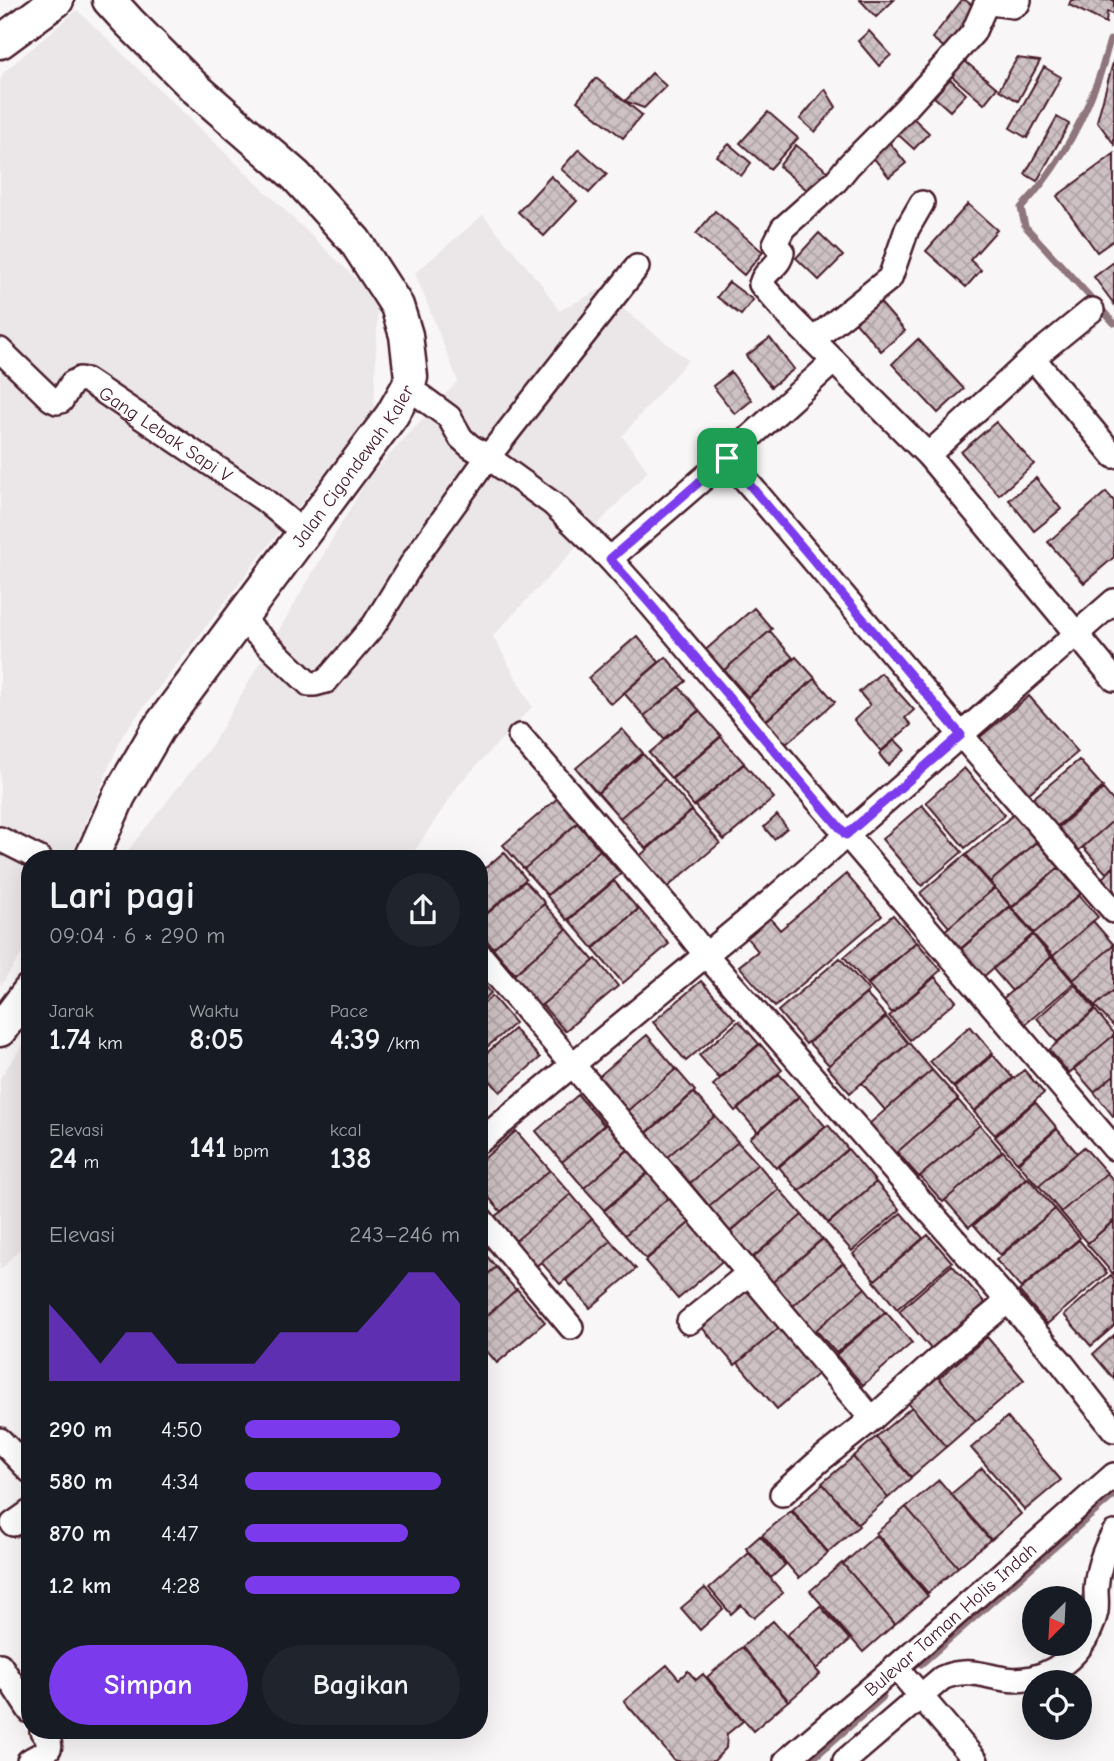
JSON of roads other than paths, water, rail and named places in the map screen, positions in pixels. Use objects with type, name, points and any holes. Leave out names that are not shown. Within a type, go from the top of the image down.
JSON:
[{"type":"main road","points":[[0,42],[57,0]]},
{"type":"main road","name":"Jalan Cigondewah Kaler","points":[[95,850],[119,796],[158,729],[393,415],[411,377],[406,335],[397,306],[355,241],[296,176],[193,86],[109,0]]},
{"type":"main road","points":[[0,1030],[21,1002]]},
{"type":"street","points":[[1019,0],[1013,6],[991,3],[985,6],[973,33],[928,84],[836,181],[783,228],[775,244],[782,253],[780,261],[766,273],[761,284],[790,317],[928,455],[1114,679]]},
{"type":"street","points":[[813,340],[890,278],[906,229],[922,203]]},
{"type":"street","points":[[240,618],[309,684],[326,681],[374,625],[416,556],[488,457],[637,267]]},
{"type":"street","points":[[928,455],[1033,358],[1092,310]]},
{"type":"street","name":"Gang Lebak Sapi V","points":[[0,350],[57,402],[61,401],[72,383],[80,379],[86,380],[263,499],[304,533]]},
{"type":"street","points":[[1033,358],[1114,456]]},
{"type":"street","points":[[610,559],[834,361]]},
{"type":"street","points":[[408,387],[449,418],[461,438],[470,446],[553,504],[610,559],[1114,1148]]},
{"type":"street","points":[[727,458],[1114,911]]},
{"type":"street","points":[[488,1134],[771,901],[1114,601]]},
{"type":"street","points":[[520,736],[706,955],[1061,1362],[1114,1430]]},
{"type":"street","points":[[0,839],[22,850]]},
{"type":"street","points":[[488,964],[872,1419]]},
{"type":"street","points":[[488,1228],[571,1327]]},
{"type":"street","points":[[688,1322],[749,1273]]},
{"type":"street","points":[[782,1494],[1008,1301]]},
{"type":"street","points":[[0,1440],[21,1462]]},
{"type":"street","name":"Bulevar Taman Holis Indah","points":[[786,1761],[1114,1475]]},
{"type":"street","name":"Bulevar Taman Holis Indah","points":[[845,1761],[942,1678],[956,1673],[978,1672],[1006,1679],[1028,1679],[1048,1673],[1067,1661],[1081,1646],[1091,1627],[1101,1563],[1114,1533]]},
{"type":"street","points":[[0,1665],[21,1697]]},
{"type":"street","points":[[896,1667],[976,1761]]},
{"type":"street","points":[[29,1761],[49,1749],[48,1739]]},
{"type":"waterway","points":[[1110,40],[1097,81],[1073,136],[1044,181],[1021,208],[1025,226],[1114,323]]},
{"type":"waterway","points":[[921,1664],[1114,1495]]},
{"type":"waterway","points":[[810,1761],[883,1697]]}]
